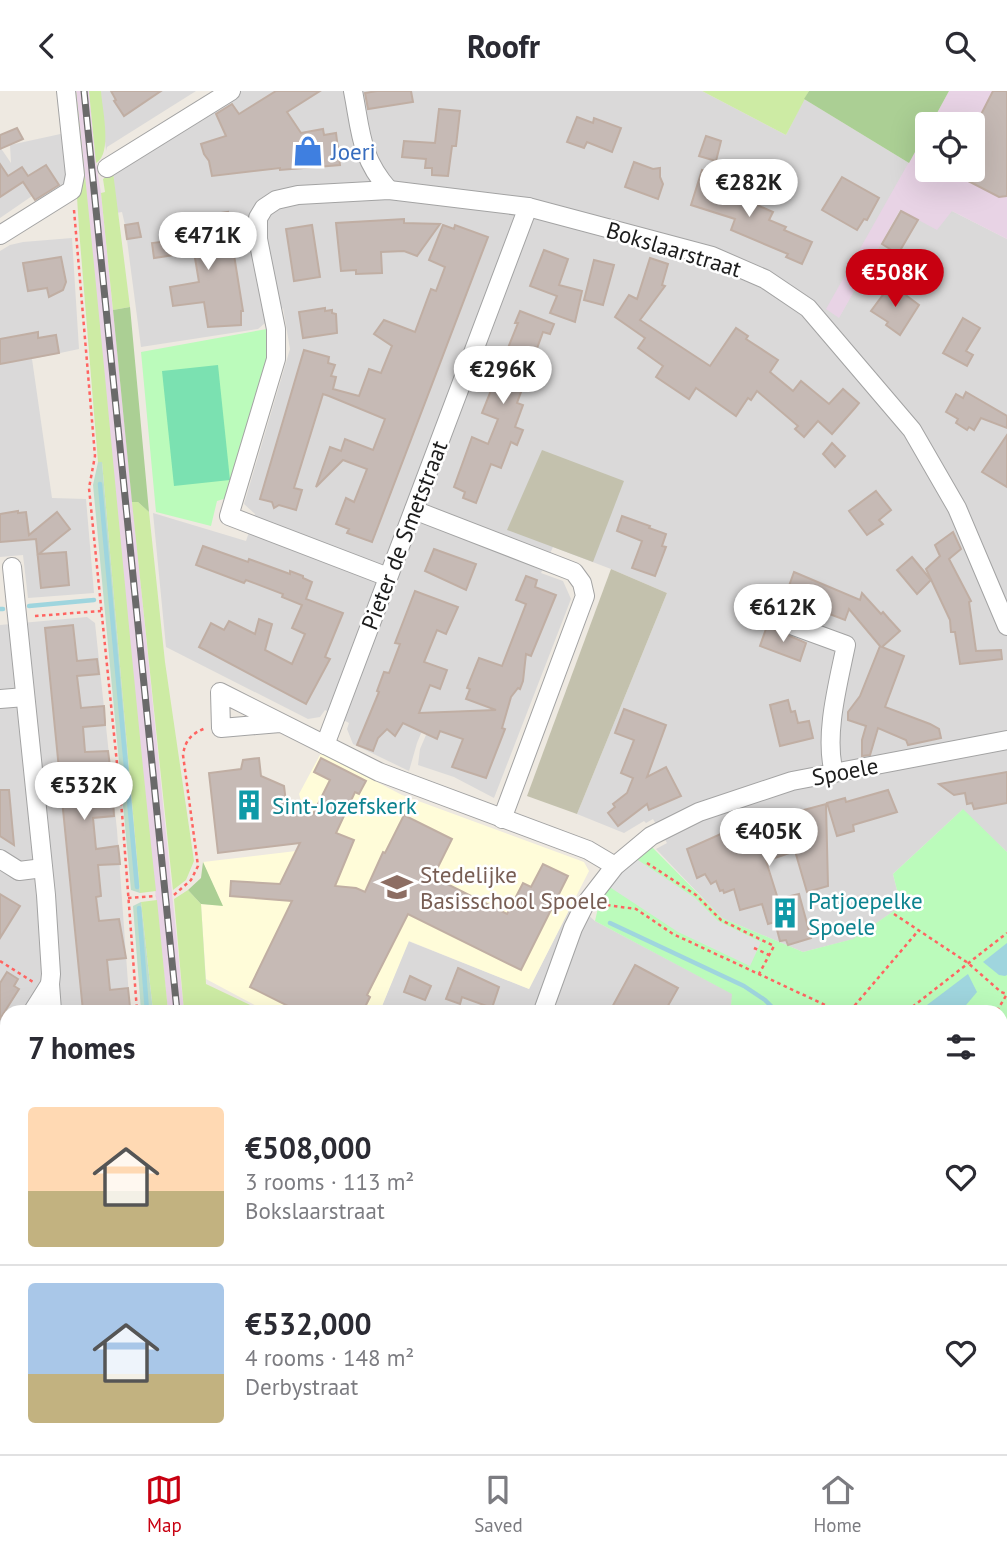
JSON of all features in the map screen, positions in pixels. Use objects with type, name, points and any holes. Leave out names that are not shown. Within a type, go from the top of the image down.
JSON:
[{"type":"street","points":[[0,235],[72,190],[75,175],[66,91]]},
{"type":"street","points":[[107,168],[231,91]]},
{"type":"street","points":[[353,91],[365,155],[374,174],[389,190]]},
{"type":"street","name":"Bokslaarstraat","points":[[388,577],[229,516],[276,359],[276,329],[258,239],[258,218],[264,208],[276,200],[298,195],[389,190],[528,207],[712,256],[765,279],[808,308],[912,430],[957,508],[1007,626]]},
{"type":"street","name":"Pieter de Smetstraat","points":[[325,745],[528,207]]},
{"type":"street","points":[[414,510],[574,572],[582,583],[585,596],[502,819]]},
{"type":"street","points":[[12,567],[43,868],[51,975],[48,987],[37,1005]]},
{"type":"street","points":[[794,626],[846,645],[836,691],[830,756],[834,773]]},
{"type":"street","points":[[280,723],[221,728],[220,692],[379,772],[588,850],[615,866]]},
{"type":"street","points":[[0,699],[25,697]]},
{"type":"street","name":"Spoele","points":[[544,1005],[573,928],[590,897],[615,866],[651,836],[699,812],[792,782],[1007,740]]},
{"type":"street","points":[[0,859],[19,871],[43,868]]},
{"type":"street","points":[[48,987],[51,1005]]},
{"type":"path","points":[[72,190],[95,456],[89,488],[122,813],[137,1005]]},
{"type":"path","points":[[18,617],[101,611]]},
{"type":"path","points":[[174,895],[191,880],[198,866],[183,755],[184,744],[199,730],[221,728]]},
{"type":"path","points":[[631,852],[696,895],[720,920],[774,946],[759,974]]},
{"type":"path","points":[[128,898],[156,896]]},
{"type":"path","points":[[590,897],[599,904],[636,909],[674,934],[825,1005]]},
{"type":"path","points":[[894,914],[1007,994]]},
{"type":"path","points":[[855,1005],[919,930]]},
{"type":"path","points":[[915,1005],[1007,933]]},
{"type":"path","points":[[754,949],[769,955]]},
{"type":"path","points":[[0,961],[48,987]]},
{"type":"shaded area","points":[[76,91],[89,91],[101,193],[183,1005],[167,1005],[132,673]]},
{"type":"shaded area","points":[[100,91],[196,91],[107,147],[106,151]]},
{"type":"shaded area","points":[[238,91],[702,91],[786,135],[804,99],[909,163],[827,309],[839,317],[900,210],[952,211],[1007,239],[1007,852],[962,810],[893,874],[901,906],[854,939],[803,952],[722,918],[656,849],[667,843],[653,819],[646,823],[644,821],[624,833],[577,814],[667,593],[553,547],[541,573],[563,581],[571,599],[494,798],[454,777],[418,765],[420,749],[432,721],[427,719],[409,771],[353,744],[347,729],[349,723],[325,710],[320,717],[308,719],[166,647],[153,513],[246,541],[255,514],[244,504],[290,349],[283,308],[258,329],[141,347],[125,225],[122,212],[116,213],[113,172],[240,95]]},
{"type":"shaded area","points":[[949,91],[1007,91],[1007,239],[952,211],[937,230],[900,210],[839,318],[826,309],[915,151],[915,182],[985,182],[985,112],[938,112]]},
{"type":"shaded area","points":[[65,133],[69,181],[38,204],[32,196],[0,218],[0,147],[11,163],[10,145]]},
{"type":"shaded area","points":[[72,238],[79,349],[32,359],[52,498],[86,499],[94,593],[28,598],[23,555],[0,557],[0,251],[23,242]]},
{"type":"shaded area","points":[[542,450],[624,481],[593,562],[507,530]]},
{"type":"shaded area","points":[[611,569],[667,593],[577,814],[527,796]]},
{"type":"shaded area","points":[[87,617],[95,623],[117,830],[130,1005],[0,1005],[0,625]]},
{"type":"shaded area","name":"Stedelijke Basisschool Spoele","points":[[321,753],[402,795],[584,862],[589,871],[529,989],[409,941],[382,1005],[255,1005],[206,979],[201,904],[222,905],[203,862],[296,851],[308,825],[299,794]]},
{"type":"shaded area","points":[[635,858],[695,898],[718,921],[761,942],[750,966],[678,932],[608,886]]},
{"type":"shaded area","points":[[573,902],[595,921],[733,994],[731,1005],[382,1005],[408,941],[529,989]]},
{"type":"green space","points":[[70,91],[76,91],[156,891],[140,893],[102,462],[98,462],[79,229],[77,197],[80,194]]},
{"type":"green space","points":[[89,91],[101,91],[104,119],[104,150],[96,163]]},
{"type":"green space","points":[[702,91],[809,91],[786,135]]},
{"type":"green space","points":[[809,91],[949,91],[938,112],[915,112],[915,152],[909,163],[804,99]]},
{"type":"green space","points":[[113,172],[130,307],[113,310],[101,193],[105,192],[103,179]]},
{"type":"green space","points":[[130,307],[149,512],[138,502],[132,502],[113,310]]},
{"type":"green space","points":[[267,329],[271,360],[230,497],[217,501],[211,526],[156,512],[141,352]]},
{"type":"green space","points":[[218,365],[230,480],[174,486],[162,371]]},
{"type":"green space","points":[[98,462],[102,462],[140,893],[131,890],[93,485]]},
{"type":"green space","points":[[132,502],[138,502],[149,512],[165,662],[194,861],[186,880],[173,890]]},
{"type":"green space","points":[[963,809],[1007,852],[1007,1005],[731,1005],[732,994],[595,921],[598,908],[594,906],[605,890],[647,848],[649,850],[652,847],[722,918],[803,952],[853,939],[901,906],[893,874]]},
{"type":"green space","points":[[203,862],[223,906],[201,904],[188,890],[201,878]]},
{"type":"green space","points":[[188,890],[201,904],[206,984],[250,1005],[183,1005],[174,899]]},
{"type":"green space","points":[[157,900],[167,1005],[152,1005],[141,902]]},
{"type":"green space","points":[[141,902],[152,1005],[141,1005],[133,906]]},
{"type":"water","points":[[1007,943],[1005,976],[999,975],[983,962]]},
{"type":"water","points":[[968,974],[977,992],[966,1005],[927,1005]]},
{"type":"building","points":[[111,91],[161,91],[124,116]]},
{"type":"building","points":[[276,91],[320,91],[287,112],[301,133],[323,129],[324,135],[336,133],[340,165],[280,168],[212,176],[201,144],[226,136],[216,114],[232,104],[239,114]]},
{"type":"building","points":[[411,91],[413,102],[368,109],[365,93]]},
{"type":"building","points":[[993,91],[1007,91],[1007,196],[999,197],[970,182],[985,182],[985,112],[982,112]]},
{"type":"building","points":[[439,109],[460,111],[456,146],[452,146],[448,176],[432,175],[432,168],[425,168],[426,159],[402,157],[404,141],[435,143]]},
{"type":"building","points":[[577,117],[593,123],[594,118],[621,128],[612,152],[587,142],[584,148],[567,142]]},
{"type":"building","points":[[17,128],[23,139],[0,149],[0,135]]},
{"type":"building","points":[[706,136],[721,141],[716,161],[699,156]]},
{"type":"building","points":[[634,162],[653,169],[660,168],[663,184],[658,199],[625,187]]},
{"type":"building","points":[[0,164],[8,176],[22,167],[28,176],[46,165],[59,185],[35,200],[23,182],[0,197]]},
{"type":"building","points":[[702,170],[718,176],[715,185],[723,188],[722,193],[746,202],[754,198],[757,205],[773,212],[769,220],[812,242],[802,264],[786,257],[788,254],[731,230],[735,219],[691,205]]},
{"type":"building","points":[[842,177],[879,198],[867,220],[864,219],[857,230],[822,210]]},
{"type":"building","points":[[901,211],[918,220],[898,254],[882,244]]},
{"type":"building","points":[[228,212],[230,225],[224,226],[228,256],[234,255],[243,311],[241,325],[208,327],[204,302],[173,306],[170,287],[199,282],[194,252],[154,258],[152,243],[192,238],[192,223],[215,218],[214,214]]},
{"type":"building","points":[[404,219],[404,223],[440,224],[417,256],[404,251],[381,252],[382,273],[356,274],[356,270],[341,271],[336,223]]},
{"type":"building","points":[[138,223],[141,237],[127,239],[125,225]]},
{"type":"building","points":[[312,225],[320,277],[294,281],[286,229]]},
{"type":"building","points":[[443,225],[454,229],[455,225],[488,237],[372,542],[347,533],[349,529],[336,524],[346,498],[354,502],[367,469],[343,460],[316,487],[330,447],[341,451],[345,439],[373,450],[385,419],[329,396],[323,394],[294,488],[302,490],[296,510],[279,505],[274,508],[272,502],[260,499],[304,350],[329,357],[328,363],[335,365],[331,376],[336,377],[333,389],[359,396],[369,369],[381,373],[392,346],[374,334],[384,320],[415,332],[431,289],[436,291],[445,267],[429,260]]},
{"type":"building","points":[[544,250],[568,259],[559,285],[582,291],[575,322],[550,313],[557,296],[530,286]]},
{"type":"building","points":[[61,257],[66,282],[63,290],[49,297],[47,288],[28,291],[23,263]]},
{"type":"building","points":[[650,258],[668,264],[662,285],[665,286],[640,320],[710,366],[736,328],[748,336],[746,339],[778,360],[770,372],[793,391],[801,381],[829,404],[843,389],[859,403],[832,434],[818,421],[804,437],[795,429],[798,426],[757,391],[751,400],[748,398],[736,416],[696,388],[689,399],[656,377],[663,366],[638,348],[645,338],[615,317],[629,295],[637,299]]},
{"type":"building","points":[[594,260],[614,265],[603,305],[584,300]]},
{"type":"building","points":[[891,284],[919,305],[900,335],[886,325],[888,322],[871,311]]},
{"type":"building","points":[[325,308],[325,311],[332,310],[332,313],[336,314],[337,333],[303,338],[299,312]]},
{"type":"building","points":[[520,311],[554,324],[550,334],[543,332],[517,403],[523,405],[515,427],[523,430],[517,445],[511,442],[501,468],[491,464],[476,503],[463,498],[465,492],[454,487],[472,437],[488,444],[498,419],[482,413],[518,323],[515,323]]},
{"type":"building","points":[[963,318],[980,328],[966,351],[973,355],[967,366],[943,353]]},
{"type":"building","points":[[38,332],[38,338],[56,335],[59,353],[0,364],[0,339]]},
{"type":"building","points":[[966,392],[1007,416],[1007,428],[981,418],[974,430],[969,427],[967,430],[956,423],[958,419],[946,412],[956,394],[963,398]]},
{"type":"building","points":[[1007,435],[1007,487],[982,472]]},
{"type":"building","points":[[832,443],[845,456],[835,467],[823,454]]},
{"type":"building","points":[[876,491],[891,510],[879,520],[883,524],[867,535],[849,511]]},
{"type":"building","points":[[26,512],[29,535],[57,512],[70,529],[39,554],[66,552],[69,585],[41,588],[36,539],[0,542],[0,514]]},
{"type":"building","points":[[622,516],[666,534],[662,546],[666,547],[655,576],[632,568],[642,541],[617,531]]},
{"type":"building","points":[[953,532],[961,549],[949,559],[971,601],[976,651],[1001,650],[1002,659],[960,664],[955,632],[951,632],[950,620],[926,569],[940,556],[935,545]]},
{"type":"building","points":[[203,546],[248,562],[249,559],[303,576],[312,582],[306,599],[343,613],[325,657],[330,659],[306,704],[199,647],[211,623],[224,630],[229,621],[255,634],[259,619],[272,624],[265,650],[292,664],[305,634],[292,628],[302,605],[282,597],[283,594],[246,580],[244,583],[196,565]]},
{"type":"building","points":[[434,549],[476,564],[466,590],[425,571]]},
{"type":"building","points":[[912,557],[931,580],[917,594],[897,570]]},
{"type":"building","points":[[794,572],[860,600],[862,593],[900,631],[882,647],[904,656],[885,707],[930,724],[939,729],[941,738],[908,745],[906,740],[878,728],[870,755],[862,756],[862,740],[866,726],[848,720],[848,712],[860,696],[880,646],[849,609],[845,620],[785,597]]},
{"type":"building","points":[[526,576],[537,580],[535,587],[556,595],[531,656],[526,654],[523,681],[520,689],[511,697],[502,728],[505,729],[486,778],[452,767],[463,739],[440,731],[437,739],[403,723],[395,736],[387,729],[378,738],[373,751],[357,745],[379,692],[377,691],[384,672],[389,673],[400,644],[395,643],[415,591],[458,607],[446,634],[437,630],[424,662],[447,670],[440,689],[430,685],[419,713],[496,710],[466,699],[470,689],[467,688],[479,658],[502,666],[526,604],[516,600]]},
{"type":"building","points":[[73,625],[77,661],[97,659],[99,674],[77,676],[81,708],[104,706],[105,725],[83,727],[85,752],[108,751],[110,766],[88,768],[91,802],[113,800],[114,816],[93,818],[96,849],[118,846],[120,864],[98,865],[101,896],[96,897],[99,921],[119,919],[126,958],[107,960],[110,990],[128,988],[130,1005],[82,1005],[45,628]]},
{"type":"building","points":[[767,626],[806,643],[800,661],[760,646]]},
{"type":"building","points":[[788,700],[798,723],[809,721],[813,738],[780,746],[770,705]]},
{"type":"building","points":[[624,709],[666,725],[647,777],[666,767],[681,796],[649,810],[647,804],[618,826],[608,813],[615,807],[613,804],[627,793],[633,778],[621,773],[634,740],[615,733]]},
{"type":"building","points":[[259,758],[261,776],[284,786],[286,802],[313,814],[330,780],[314,772],[321,758],[366,781],[359,794],[355,792],[336,833],[354,840],[335,886],[356,888],[365,892],[404,815],[452,839],[433,877],[507,914],[523,883],[531,887],[543,864],[568,876],[521,970],[408,914],[367,995],[370,997],[366,1005],[286,1005],[250,987],[292,901],[230,896],[231,881],[280,884],[300,843],[218,853],[209,773],[241,769],[243,760]]},
{"type":"building","points":[[1007,772],[1007,803],[974,809],[972,803],[967,804],[965,793],[954,795],[939,784]]},
{"type":"building","points":[[0,790],[9,790],[14,845],[0,836]]},
{"type":"building","points":[[888,790],[897,812],[853,825],[854,831],[837,836],[827,803],[845,798],[846,802]]},
{"type":"building","points":[[826,804],[828,886],[807,892],[795,851],[766,861],[778,899],[799,894],[811,938],[788,945],[786,940],[780,941],[775,922],[768,924],[762,904],[740,910],[734,889],[724,893],[723,890],[720,891],[716,881],[711,884],[705,874],[697,878],[687,849],[734,828],[739,841],[788,826],[785,815]]},
{"type":"building","points":[[0,894],[20,906],[0,938]]},
{"type":"building","points":[[635,965],[678,988],[668,1005],[613,1005]]},
{"type":"building","points":[[458,968],[499,987],[493,1005],[484,1005],[462,997],[460,1004],[446,999]]},
{"type":"building","points":[[7,972],[18,979],[14,986],[19,989],[9,1005],[0,1005],[0,983]]},
{"type":"building","points":[[410,976],[431,986],[425,1000],[404,992]]},
{"type":"waterway","points":[[100,484],[137,887]]},
{"type":"waterway","points":[[29,606],[94,600]]},
{"type":"waterway","points":[[139,908],[147,1005]]},
{"type":"waterway","points":[[610,923],[744,986],[770,1005]]},
{"type":"railway","points":[[84,91],[176,1005]]},
{"type":"place","name":"Joeri","points":[[308,151]]},
{"type":"place","name":"Sint-Jozefskerk","points":[[249,805]]},
{"type":"place","name":"Stedelijke Basisschool Spoele","points":[[397,887]]},
{"type":"place","name":"Patjoepelke Spoele","points":[[785,913]]}]
